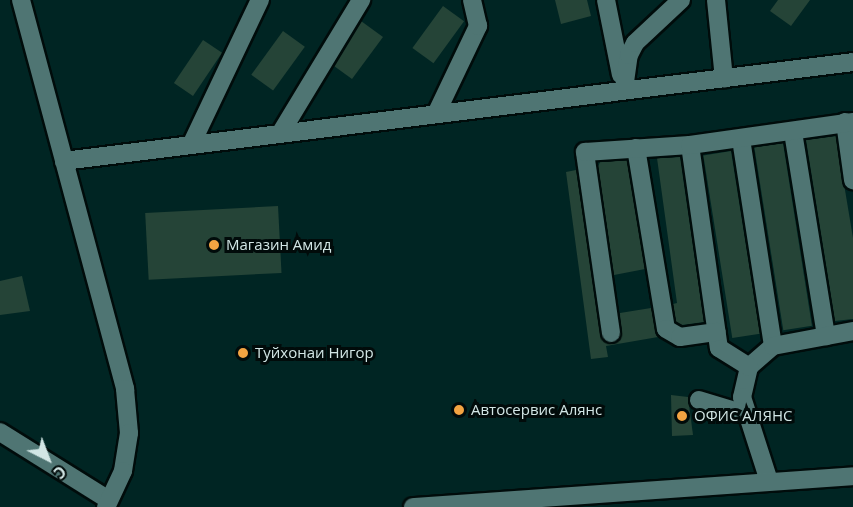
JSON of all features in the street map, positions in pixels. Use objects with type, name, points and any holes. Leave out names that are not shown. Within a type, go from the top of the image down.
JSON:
[{"type":"street","points":[[0,432],[112,505],[123,471],[129,433],[125,389],[21,0]]},
{"type":"street","points":[[191,145],[260,0]]},
{"type":"street","points":[[280,134],[361,0]]},
{"type":"street","points":[[436,114],[478,26],[472,0]]},
{"type":"street","points":[[606,0],[624,89]]},
{"type":"street","points":[[624,89],[629,55],[634,43],[681,0]]},
{"type":"street","points":[[716,0],[724,79]]},
{"type":"street","points":[[64,161],[853,62]]},
{"type":"street","points":[[611,333],[585,152],[690,145],[793,132],[849,122],[853,180]]},
{"type":"street","points":[[793,132],[826,336]]},
{"type":"street","points":[[741,139],[773,346]]},
{"type":"street","points":[[690,145],[719,348],[749,367]]},
{"type":"street","points":[[636,148],[666,329],[680,337],[717,332]]},
{"type":"street","points":[[769,481],[742,397],[749,367],[773,346],[853,331]]},
{"type":"street","points":[[699,400],[748,415]]},
{"type":"street","points":[[413,507],[853,476]]},
{"type":"building","points":[[555,0],[587,0],[591,16],[561,24]]},
{"type":"building","points":[[778,0],[810,0],[791,26],[770,11]]},
{"type":"building","points":[[443,6],[464,21],[433,63],[412,48]]},
{"type":"building","points":[[361,21],[383,37],[352,79],[334,66]]},
{"type":"building","points":[[283,31],[305,47],[273,91],[251,75]]},
{"type":"building","points":[[203,40],[222,53],[193,96],[174,83]]},
{"type":"building","points":[[836,136],[853,238],[853,319],[835,321],[806,140]]},
{"type":"building","points":[[783,143],[812,326],[783,330],[754,148]]},
{"type":"building","points":[[731,151],[760,334],[732,338],[703,155]]},
{"type":"building","points":[[680,157],[704,322],[682,325],[676,322],[673,304],[677,303],[657,158]]},
{"type":"building","points":[[627,160],[645,269],[614,275],[598,167],[600,162]]},
{"type":"building","points":[[576,170],[602,339],[612,344],[621,338],[620,313],[651,308],[658,337],[606,346],[608,357],[591,359],[566,172]]},
{"type":"building","name":"Магазин Амид","points":[[278,206],[282,273],[149,280],[145,213]]},
{"type":"building","points":[[22,276],[30,311],[0,315],[0,281]]},
{"type":"building","name":"ОФИС АЛЯНС","points":[[671,395],[688,397],[693,435],[672,436]]},
{"type":"place","name":"Магазин Амид","points":[[214,245]]},
{"type":"place","name":"Туйхонаи Нигор","points":[[243,353]]},
{"type":"place","name":"Автосервис Алянс","points":[[459,410]]},
{"type":"place","name":"ОФИС АЛЯНС","points":[[682,416]]}]
